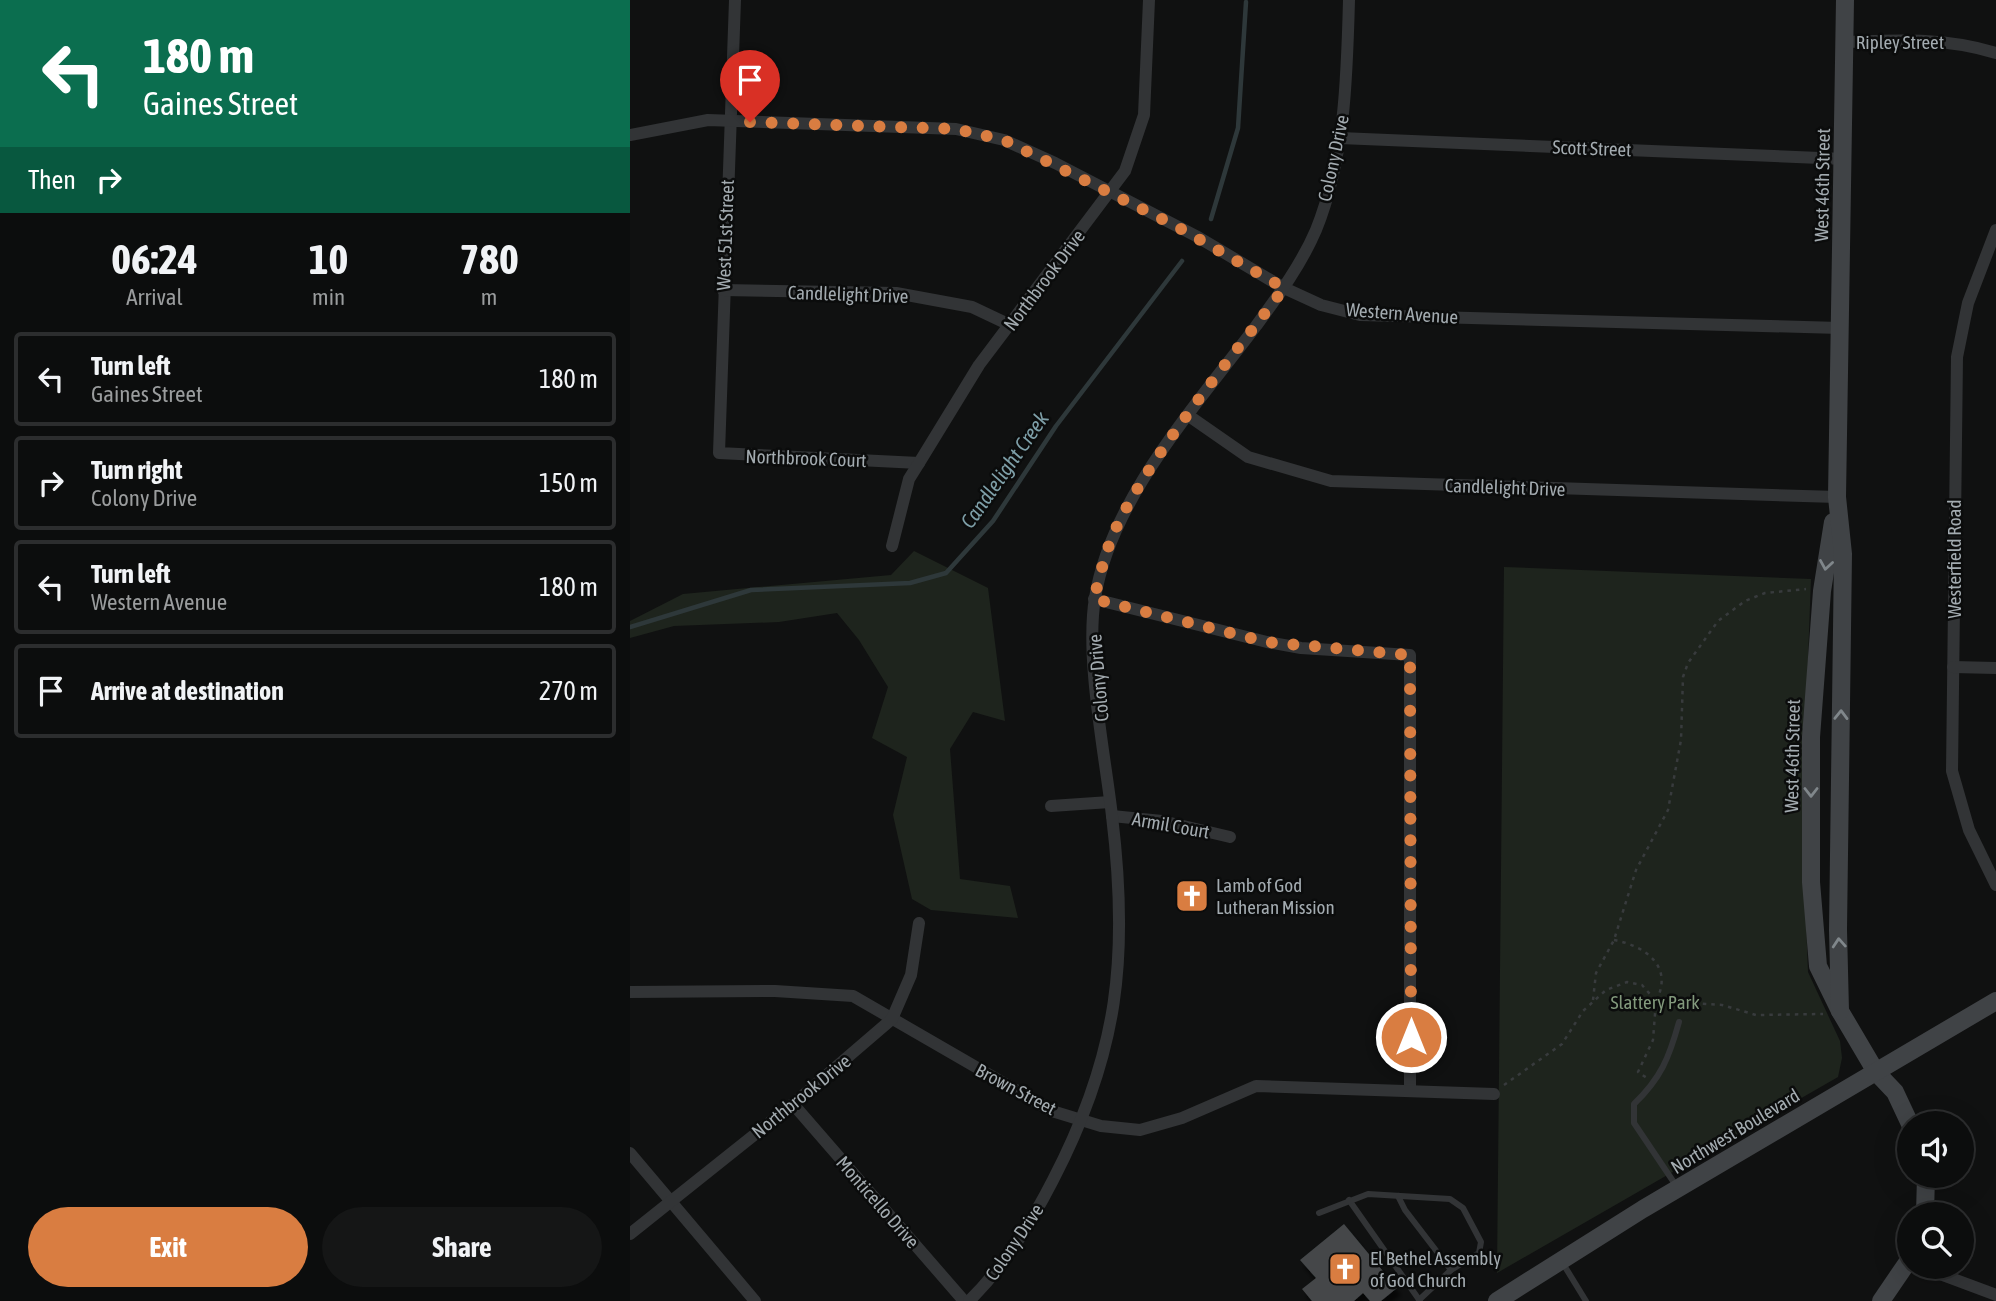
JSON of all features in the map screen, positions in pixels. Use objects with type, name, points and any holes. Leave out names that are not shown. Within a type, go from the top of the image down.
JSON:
[{"type":"street","name":"West 51st Street","points":[[718,429],[735,0]]},
{"type":"street","name":"Northbrook Drive","points":[[892,546],[909,479],[979,365],[1125,171],[1144,115],[1149,0]]},
{"type":"street","name":"Colony Drive","points":[[966,1301],[991,1280],[1041,1203],[1082,1120],[1112,1021],[1121,949],[1112,816],[1093,635],[1094,599],[1104,556],[1121,518],[1189,416],[1284,288],[1316,229],[1343,119],[1349,0]]},
{"type":"street","name":"West 46th Street","points":[[1840,1011],[1838,930],[1843,554],[1837,498],[1845,0]]},
{"type":"street","name":"Ripley Street","points":[[1844,42],[1962,42],[1996,53]]},
{"type":"street","name":"Western Avenue","points":[[630,135],[708,120],[956,129],[1004,140],[1111,192],[1284,288],[1321,305],[1360,315],[1840,328]]},
{"type":"street","name":"Scott Street","points":[[1339,138],[1844,159]]},
{"type":"street","name":"Westerfield Road","points":[[1996,230],[1968,303],[1957,357],[1951,771],[1969,830],[1996,885]]},
{"type":"street","name":"Candlelight Drive","points":[[723,290],[896,293],[972,307],[1010,326]]},
{"type":"street","name":"Candlelight Drive","points":[[1189,416],[1248,457],[1331,481],[1837,498]]},
{"type":"street","name":"Northbrook Court","points":[[718,429],[719,453],[727,455],[919,463]]},
{"type":"street","name":"West 46th Street","points":[[1837,498],[1822,591],[1811,737],[1811,882],[1818,966],[1840,1011],[1876,1072],[1895,1092],[1904,1111]]},
{"type":"street","points":[[1094,599],[1267,642],[1410,655],[1410,1091]]},
{"type":"street","points":[[1953,667],[1996,668]]},
{"type":"street","name":"Armil Court","points":[[1051,806],[1110,802]]},
{"type":"street","name":"Armil Court","points":[[1112,816],[1162,821],[1230,836]]},
{"type":"street","name":"Northbrook Drive","points":[[630,1234],[793,1104],[892,1019],[911,975],[919,923]]},
{"type":"street","name":"Brown Street","points":[[630,992],[775,992],[853,996],[1052,1111],[1101,1126],[1140,1130],[1182,1118],[1256,1086],[1494,1094]]},
{"type":"street","name":"Northwest Boulevard","points":[[1497,1301],[1678,1188],[1996,1001]]},
{"type":"street","name":"Monticello Drive","points":[[793,1104],[966,1301]]},
{"type":"street","points":[[630,1153],[755,1301]]},
{"type":"street","points":[[1881,1301],[1897,1278]]},
{"type":"street","points":[[1953,1279],[1996,1296]]},
{"type":"lane","points":[[1678,1188],[1634,1124],[1634,1104],[1656,1082],[1671,1051],[1679,1022]]},
{"type":"lane","points":[[1319,1213],[1349,1200],[1368,1194],[1450,1199],[1463,1209],[1481,1242],[1479,1253],[1451,1270],[1420,1301],[1349,1200]]},
{"type":"lane","points":[[1398,1196],[1405,1210],[1451,1270]]},
{"type":"lane","points":[[1561,1261],[1586,1301]]},
{"type":"path","points":[[1593,1000],[1596,973],[1615,940],[1636,870],[1668,810],[1681,740],[1683,677],[1688,663],[1718,621],[1745,600],[1765,593],[1822,591]]},
{"type":"path","points":[[1615,940],[1639,946],[1658,967],[1663,985],[1656,1001],[1653,1040],[1640,1068]]},
{"type":"path","points":[[1494,1094],[1511,1077],[1562,1044],[1593,1000],[1627,982],[1642,985],[1656,1001],[1722,1005],[1769,1015],[1795,1016],[1840,1011]]},
{"type":"green space","points":[[914,551],[988,588],[1005,721],[973,712],[950,749],[960,879],[1010,886],[1018,918],[931,910],[912,899],[893,815],[907,757],[872,738],[888,687],[859,640],[837,613],[779,622],[674,626],[630,638],[630,621],[683,594],[891,575]]},
{"type":"green space","name":"Slattery Park","points":[[1504,567],[1811,579],[1802,818],[1808,972],[1840,1041],[1842,1058],[1838,1077],[1497,1273]]},
{"type":"building","name":"El Bethel Assembly of God Church","points":[[1344,1224],[1397,1288],[1381,1301],[1370,1301],[1363,1293],[1354,1301],[1312,1301],[1302,1289],[1316,1278],[1300,1260]]},
{"type":"waterway","name":"Candlelight Creek","points":[[1211,219],[1238,128],[1246,2]]},
{"type":"waterway","name":"Candlelight Creek","points":[[630,627],[751,590],[910,583],[946,573],[993,521],[1056,426],[1182,261]]},
{"type":"place","name":"Lamb of God Lutheran Mission","points":[[1192,896]]},
{"type":"place","name":"El Bethel Assembly of God Church","points":[[1345,1269]]},
{"type":"route","points":[[750,122],[956,129],[1004,140],[1055,163],[1196,236],[1284,288],[1165,449],[1121,518],[1104,556],[1094,599],[1267,642],[1301,648],[1398,652],[1410,655],[1413,661],[1411,1037]]}]
